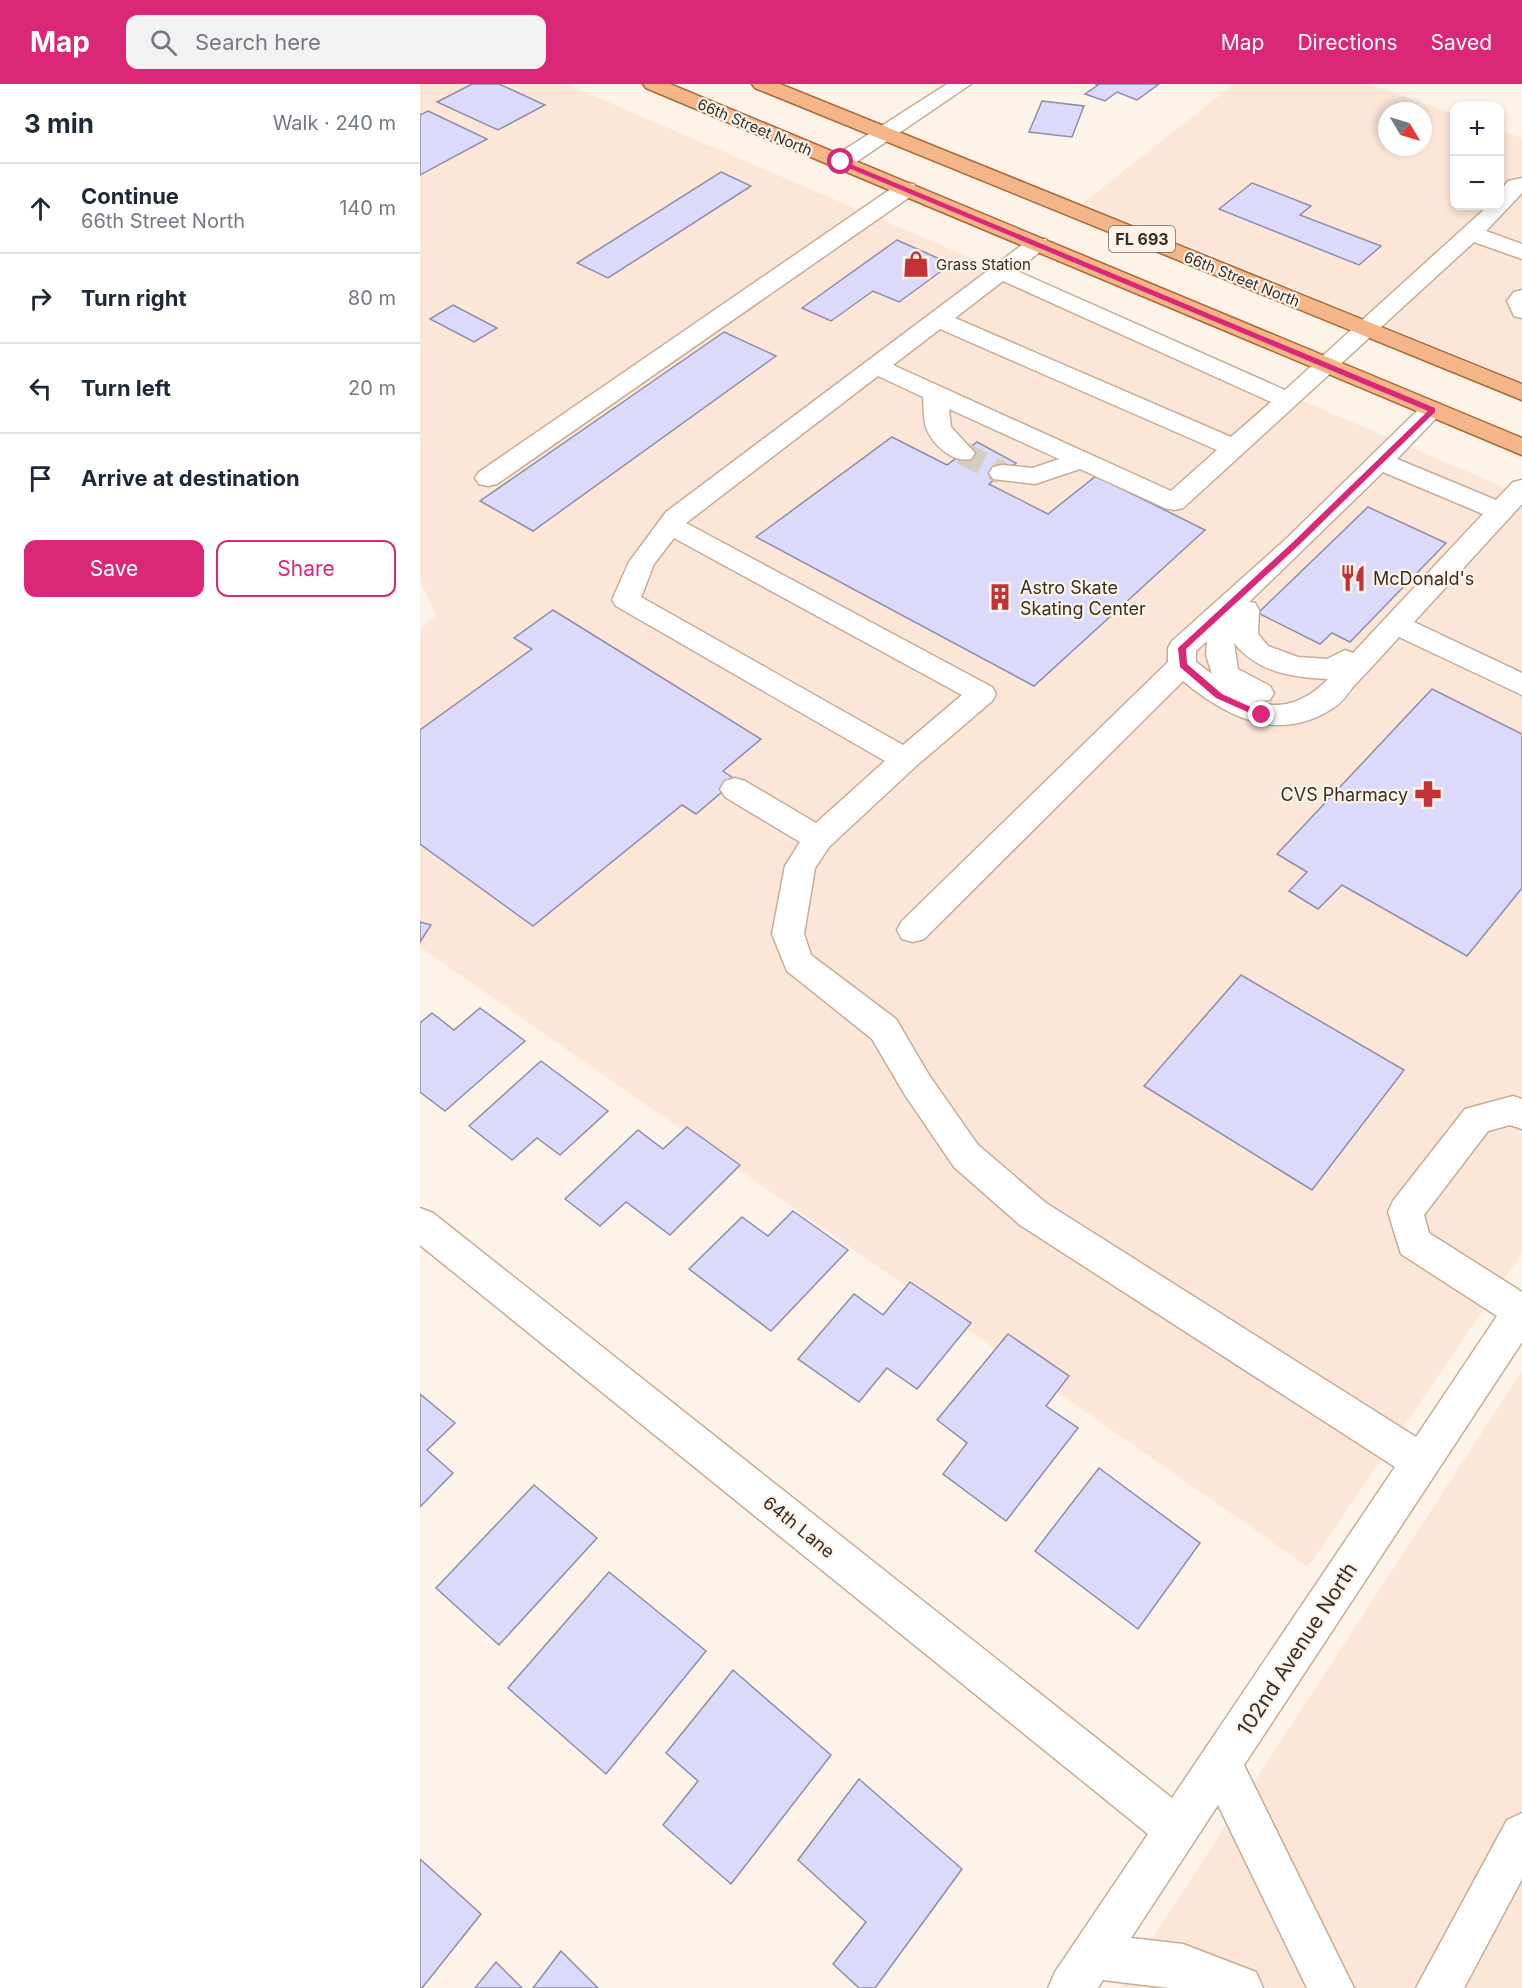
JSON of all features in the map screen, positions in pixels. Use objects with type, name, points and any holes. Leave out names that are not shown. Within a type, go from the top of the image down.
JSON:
[{"type":"main road","name":"66th Street North","points":[[653,84],[1522,447]]},
{"type":"main road","name":"66th Street North","points":[[762,84],[1522,393]]},
{"type":"street","points":[[841,162],[961,84]]},
{"type":"street","points":[[877,367],[1174,502],[1496,210],[1516,186],[1522,184]]},
{"type":"street","points":[[488,478],[906,189]]},
{"type":"street","points":[[1471,233],[1522,252]]},
{"type":"street","points":[[905,759],[626,600],[642,562],[675,518],[1038,244]]},
{"type":"street","points":[[1001,272],[1288,400]]},
{"type":"street","points":[[1522,297],[1519,301],[1522,311]]},
{"type":"street","points":[[939,320],[1235,448]]},
{"type":"street","points":[[935,393],[939,429],[962,453]]},
{"type":"street","points":[[913,930],[1182,665],[1182,648],[1296,544],[1432,410]]},
{"type":"street","points":[[1002,473],[1035,476],[1082,460]]},
{"type":"street","points":[[1381,462],[1500,512]]},
{"type":"street","points":[[1182,665],[1219,696],[1262,715],[1293,713],[1324,700],[1397,625],[1522,488]]},
{"type":"street","points":[[670,525],[982,694],[905,759],[818,838],[800,866],[788,934],[798,962],[884,1029],[917,1085],[966,1156],[1033,1214],[1421,1462]]},
{"type":"street","points":[[1296,544],[1273,581],[1224,629],[1218,653],[1226,675],[1254,691],[1271,696],[1320,683],[1346,660],[1456,542],[1474,541]]},
{"type":"street","points":[[1245,610],[1244,636],[1258,653],[1272,660],[1296,667],[1333,669],[1346,660]]},
{"type":"street","points":[[1397,625],[1518,677]]},
{"type":"street","points":[[735,789],[818,838]]},
{"type":"street","points":[[1522,1115],[1513,1110],[1477,1119],[1406,1212],[1414,1243],[1522,1310]]},
{"type":"street","name":"64th Lane","points":[[420,1224],[1177,1829]]},
{"type":"street","name":"102nd Avenue North","points":[[1082,1972],[1522,1310]]},
{"type":"street","points":[[1221,1764],[1330,1988]]},
{"type":"street","points":[[1439,1988],[1522,1835]]},
{"type":"street","points":[[1082,1972],[1183,1967],[1240,1988]]},
{"type":"shaded area","points":[[420,84],[566,84],[1522,495],[1522,1253],[1308,1567],[420,947],[420,630],[436,615],[420,580]]},
{"type":"shaded area","points":[[1234,84],[1369,84],[1420,102],[1378,102],[1378,156],[1432,156],[1432,106],[1450,113],[1450,210],[1504,210],[1504,131],[1522,138],[1522,381],[1083,203]]},
{"type":"shaded area","points":[[1522,1371],[1522,1988],[1120,1988]]},
{"type":"building","points":[[472,84],[499,84],[545,105],[498,130],[437,102]]},
{"type":"building","points":[[1095,84],[1159,84],[1137,100],[1117,92],[1105,101],[1085,94],[1098,85]]},
{"type":"building","points":[[1042,101],[1084,106],[1072,137],[1029,132]]},
{"type":"building","points":[[428,111],[487,139],[420,175],[420,115]]},
{"type":"building","points":[[721,172],[751,186],[608,278],[577,263]]},
{"type":"building","points":[[1252,183],[1311,206],[1300,215],[1381,246],[1359,265],[1219,209]]},
{"type":"building","points":[[897,240],[951,264],[899,302],[873,291],[831,321],[802,308]]},
{"type":"building","points":[[453,305],[497,328],[474,342],[430,319]]},
{"type":"building","points":[[724,332],[776,356],[533,531],[480,501]]},
{"type":"building","name":"Astro Skate Skating Center","points":[[892,437],[947,465],[977,442],[1016,463],[989,484],[1048,514],[1096,476],[1205,530],[1034,686],[756,537]]},
{"type":"building","name":"McDonald's","points":[[1368,507],[1446,543],[1350,642],[1332,633],[1320,644],[1258,613]]},
{"type":"building","points":[[553,610],[761,739],[723,771],[736,780],[696,814],[682,805],[533,926],[420,844],[420,730],[532,649],[514,638]]},
{"type":"building","name":"CVS Pharmacy","points":[[1432,689],[1522,734],[1522,888],[1467,956],[1342,885],[1318,909],[1289,891],[1307,872],[1277,854]]},
{"type":"building","points":[[420,922],[431,925],[420,942]]},
{"type":"building","points":[[1241,975],[1404,1070],[1312,1190],[1144,1086]]},
{"type":"building","points":[[480,1008],[525,1041],[445,1111],[420,1092],[420,1023],[432,1013],[454,1030]]},
{"type":"building","points":[[541,1061],[608,1111],[560,1155],[537,1138],[512,1160],[469,1126]]},
{"type":"building","points":[[687,1127],[740,1165],[670,1235],[626,1202],[600,1226],[565,1199],[638,1130],[663,1149]]},
{"type":"building","points":[[793,1211],[848,1250],[771,1331],[689,1269],[742,1217],[768,1236]]},
{"type":"building","points":[[910,1282],[971,1323],[917,1389],[887,1368],[859,1402],[798,1359],[854,1294],[883,1315]]},
{"type":"building","points":[[1008,1334],[1069,1376],[1046,1406],[1078,1428],[1006,1521],[943,1474],[967,1443],[937,1420]]},
{"type":"building","points":[[420,1394],[455,1423],[427,1450],[453,1473],[420,1507]]},
{"type":"building","points":[[1099,1468],[1200,1543],[1138,1629],[1035,1551]]},
{"type":"building","points":[[534,1485],[597,1538],[499,1645],[436,1588]]},
{"type":"building","points":[[609,1572],[706,1651],[606,1774],[508,1688]]},
{"type":"building","points":[[733,1670],[831,1755],[731,1884],[663,1825],[698,1781],[666,1753]]},
{"type":"building","points":[[859,1779],[962,1869],[875,1988],[859,1988],[833,1964],[866,1922],[798,1860]]},
{"type":"building","points":[[420,1859],[481,1914],[422,1988],[420,1988]]},
{"type":"building","points":[[561,1951],[598,1988],[533,1988]]},
{"type":"building","points":[[496,1962],[522,1988],[475,1988]]},
{"type":"tunnel","points":[[962,453],[1002,473]]},
{"type":"place","name":"Grass Station","points":[[916,264]]},
{"type":"place","name":"McDonald's","points":[[1353,578]]},
{"type":"place","name":"Astro Skate Skating Center","points":[[1000,597]]},
{"type":"place","name":"CVS Pharmacy","points":[[1428,794]]},
{"type":"route","points":[[841,162],[1432,410],[1296,544],[1182,648],[1182,665],[1219,696],[1262,715]]}]
